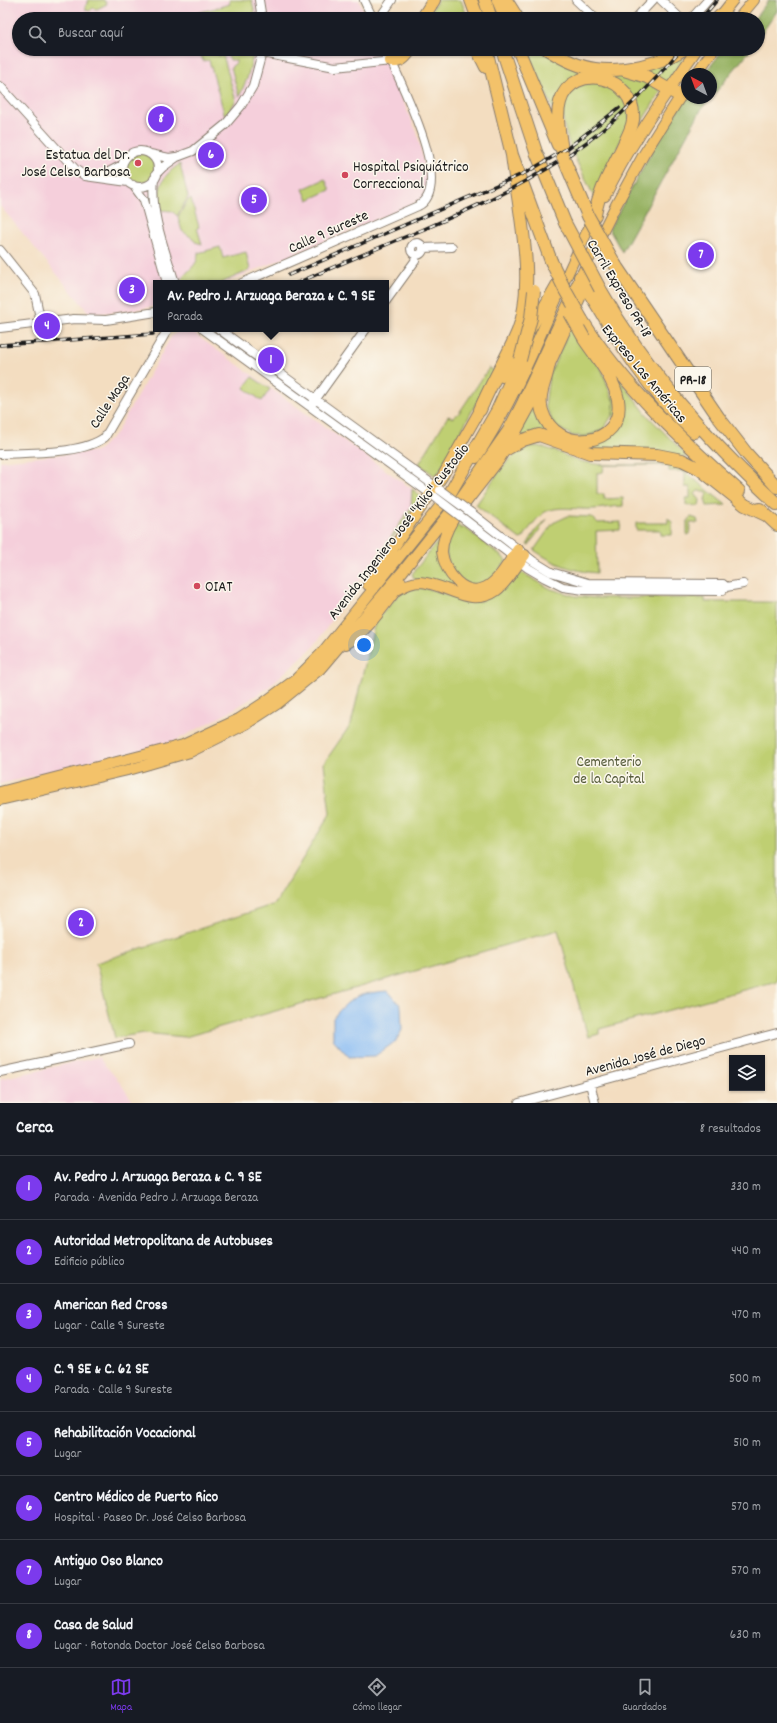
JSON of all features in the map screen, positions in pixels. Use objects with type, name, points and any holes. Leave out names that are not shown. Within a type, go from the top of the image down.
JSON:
[{"type":"highway","points":[[426,12],[434,0]]},
{"type":"highway","points":[[470,0],[475,12]]},
{"type":"highway","points":[[485,0],[489,12]]},
{"type":"highway","points":[[498,0],[503,12]]},
{"type":"highway","points":[[506,0],[514,12]]},
{"type":"highway","points":[[392,56],[390,61],[398,62],[406,56]]},
{"type":"highway","points":[[481,56],[495,81]]},
{"type":"highway","name":"Expreso Las Américas","points":[[488,56],[512,155],[551,261],[582,320],[608,358],[653,411],[686,443],[777,525]]},
{"type":"highway","name":"Carril Expreso PR-18","points":[[504,56],[536,152],[565,223],[600,289],[626,332],[661,380],[696,423],[735,464],[777,504]]},
{"type":"highway","name":"Expreso Las Américas","points":[[521,56],[588,216],[616,266],[719,418],[747,454],[777,487]]},
{"type":"highway","points":[[560,56],[569,61],[595,69],[621,69],[659,60],[668,56]]},
{"type":"highway","points":[[621,69],[647,77],[680,96]]},
{"type":"highway","points":[[563,157],[558,111],[562,96],[566,90],[580,81],[598,78],[614,82],[620,87],[631,103],[633,120],[628,136],[598,197],[595,216]]},
{"type":"highway","points":[[480,410],[519,330],[526,295],[526,260],[512,155]]},
{"type":"highway","points":[[437,493],[493,418],[520,360],[531,318],[534,291],[530,250],[516,192]]},
{"type":"highway","points":[[583,281],[615,335],[656,391],[691,429],[735,464]]},
{"type":"highway","points":[[549,363],[541,389],[541,401],[542,410],[549,424],[562,437],[575,440],[594,439],[606,432],[616,418],[618,399],[611,381],[571,314],[567,294]]},
{"type":"highway","points":[[505,450],[523,440],[539,435],[590,453],[657,455],[676,459],[700,469],[745,505],[766,515]]},
{"type":"main road","points":[[724,12],[733,0]]},
{"type":"main road","points":[[744,12],[754,0]]},
{"type":"main road","name":"Avenida Ingeniero José \"Kiko\" Custodio","points":[[0,792],[132,760],[183,745],[206,736],[239,719],[278,693],[311,665],[332,639],[437,493],[493,432],[517,388],[573,259],[595,216],[635,141],[668,89],[692,56]]},
{"type":"main road","points":[[700,68],[709,56]]},
{"type":"main road","name":"Avenida Ingeniero José \"Kiko\" Custodio","points":[[0,800],[155,762],[210,744],[246,724],[277,704],[320,669],[413,558],[463,495],[492,454],[521,405],[583,281],[596,244],[644,154],[680,96]]},
{"type":"main road","points":[[332,639],[349,610],[437,493],[480,410],[573,259]]},
{"type":"main road","points":[[519,555],[500,574],[484,587],[472,589],[461,585],[450,573],[444,563],[442,552],[443,540],[463,516],[505,450],[533,401],[583,281]]},
{"type":"main road","points":[[336,650],[358,636],[395,591],[463,516]]},
{"type":"main road","points":[[395,591],[408,584],[419,582],[466,596],[486,596],[498,590],[519,555]]},
{"type":"street","points":[[259,0],[261,12]]},
{"type":"street","points":[[364,0],[370,12]]},
{"type":"street","points":[[384,12],[392,0]]},
{"type":"street","points":[[576,0],[589,12]]},
{"type":"street","points":[[642,12],[653,0]]},
{"type":"street","points":[[661,0],[674,12]]},
{"type":"street","points":[[697,12],[708,0]]},
{"type":"street","points":[[166,280],[144,200],[122,172],[122,165],[125,158],[135,152],[142,151],[169,158],[193,152],[226,125],[237,111],[253,86],[261,56]]},
{"type":"street","points":[[285,56],[335,67],[390,61],[388,56]]},
{"type":"street","name":"Calle 9 Sureste","points":[[249,280],[424,203],[429,197],[431,169],[425,138],[390,61]]},
{"type":"street","points":[[0,86],[75,169],[85,176],[99,177],[131,184],[147,185],[163,167],[177,157]]},
{"type":"street","points":[[150,154],[156,163],[152,198],[174,280]]},
{"type":"street","points":[[99,177],[122,165]]},
{"type":"street","points":[[389,297],[415,260],[416,255],[412,252],[413,245],[420,244],[423,248],[452,248]]},
{"type":"street","points":[[0,250],[3,259],[35,294],[41,323]]},
{"type":"street","points":[[0,328],[74,319],[106,320],[153,312]]},
{"type":"street","name":"Calle Maga","points":[[0,454],[88,447],[105,437],[166,332]]},
{"type":"street","points":[[207,332],[310,407],[437,493]]},
{"type":"street","points":[[223,332],[316,399],[437,493],[463,516],[519,555],[545,578],[562,587],[584,590],[722,591],[726,587],[743,584]]},
{"type":"street","points":[[310,407],[364,332]]},
{"type":"street","name":"Avenida José de Diego","points":[[520,1103],[777,1033]]},
{"type":"street","points":[[0,1072],[129,1044]]},
{"type":"street","points":[[590,1084],[595,1103]]},
{"type":"shaded area","points":[[0,0],[359,0],[364,12],[12,12],[12,56],[383,56],[417,133],[427,177],[426,197],[409,206],[232,280],[153,280],[153,307],[128,311],[90,314],[0,206]]},
{"type":"shaded area","points":[[177,332],[192,332],[412,489],[411,507],[314,646],[265,690],[226,714],[171,743],[0,784],[0,461],[98,451],[116,433],[171,337]]},
{"type":"shaded area","points":[[98,1057],[119,1081],[134,1103],[0,1103],[0,1079]]},
{"type":"green space","points":[[87,0],[104,0],[107,4],[97,9],[93,8],[90,11],[86,10],[85,6],[88,3]]},
{"type":"green space","points":[[229,0],[252,0],[255,12],[201,12],[230,4]]},
{"type":"green space","points":[[438,0],[461,0],[465,12],[430,12]]},
{"type":"green space","points":[[769,0],[777,0],[777,11],[765,29],[765,12],[760,12]]},
{"type":"green space","points":[[201,56],[223,56],[236,101],[225,116],[209,60],[203,61]]},
{"type":"green space","points":[[228,56],[253,56],[247,79],[239,97],[231,67],[236,63],[236,60],[230,60]]},
{"type":"green space","points":[[529,56],[567,56],[633,74],[661,91],[636,131],[634,99],[585,75],[553,108]]},
{"type":"green space","points":[[718,56],[745,56],[717,91],[717,68],[709,68]]},
{"type":"green space","points":[[682,57],[683,59],[666,84],[640,68]]},
{"type":"green space","points":[[589,83],[605,83],[625,96],[630,121],[594,197],[567,138],[563,121],[564,107],[569,94],[581,85]]},
{"type":"green space","points":[[681,104],[706,104],[622,252],[609,229],[657,142]]},
{"type":"green space","points":[[140,153],[146,154],[154,162],[154,174],[146,182],[140,183],[134,182],[126,174],[125,168],[126,162],[134,154]]},
{"type":"green space","points":[[180,164],[188,197],[177,216],[172,211],[160,210],[159,196],[162,183],[165,178]]},
{"type":"green space","points":[[325,179],[330,190],[308,200],[303,189]]},
{"type":"green space","points":[[191,199],[202,244],[195,242],[194,239],[182,231],[178,217],[188,200]]},
{"type":"green space","points":[[220,247],[223,258],[246,252],[250,270],[228,280],[182,280],[196,262],[198,253]]},
{"type":"green space","points":[[571,326],[602,370],[614,403],[613,414],[605,427],[590,436],[573,436],[555,426],[545,406],[549,376]]},
{"type":"green space","points":[[489,368],[494,370],[438,474],[434,475],[419,464],[448,416],[453,418],[459,413]]},
{"type":"green space","points":[[617,376],[648,416],[688,457],[592,451],[551,436],[516,441],[536,398],[541,410],[571,441],[614,426],[613,379]]},
{"type":"green space","points":[[252,377],[270,389],[262,401],[244,388]]},
{"type":"green space","points":[[532,446],[546,448],[584,462],[608,465],[604,465],[603,472],[597,473],[597,494],[604,494],[604,499],[623,498],[623,506],[596,509],[562,508],[550,510],[539,517],[523,538],[520,539],[476,505],[507,463],[522,450]]},
{"type":"green space","points":[[667,464],[683,470],[726,505],[707,506],[705,499],[708,494],[706,491],[698,491],[695,494],[700,500],[699,506],[686,505],[686,498],[690,498],[690,487],[685,487],[685,473],[682,471],[669,471],[669,465],[634,465]]},
{"type":"green space","points":[[412,489],[421,496],[399,530],[388,542],[411,507]]},
{"type":"green space","points":[[568,516],[592,517],[598,523],[621,522],[620,530],[596,531],[597,573],[571,569],[534,550],[553,523]]},
{"type":"green space","points":[[691,517],[697,519],[698,523],[690,523],[690,534],[687,535],[687,522]]},
{"type":"green space","points":[[668,518],[672,522],[672,535],[661,535],[661,530],[636,530],[636,523],[668,523]]},
{"type":"green space","points":[[547,519],[529,545],[527,545],[536,530]]},
{"type":"green space","points":[[456,524],[462,529],[464,527],[505,559],[506,562],[491,579],[480,585],[472,586],[465,583],[453,572],[449,564],[446,547],[447,540]]},
{"type":"green space","points":[[438,541],[439,559],[445,572],[449,577],[461,585],[480,594],[415,580],[412,574]]},
{"type":"green space","name":"Cementerio de la Capital","points":[[519,571],[551,589],[575,596],[595,598],[705,598],[705,602],[777,602],[777,981],[599,1029],[599,1034],[588,1037],[558,930],[185,1037],[144,1033],[115,1038],[96,963],[275,904],[330,814],[324,763],[351,724],[375,622],[398,595],[418,587],[433,590],[466,601],[481,601]]},
{"type":"water","points":[[388,991],[401,1006],[402,1030],[396,1041],[375,1056],[349,1057],[333,1039],[333,1018],[345,1005],[357,997],[370,993]]},
{"type":"railway","points":[[707,12],[717,0]]},
{"type":"railway","points":[[304,280],[465,211],[528,180],[568,156],[600,132],[625,110],[648,87],[675,56]]},
{"type":"railway","points":[[289,275],[527,172],[568,148],[619,108]]},
{"type":"railway","points":[[0,345],[153,334]]},
{"type":"place","name":"Casa de Salud","points":[[161,119]]},
{"type":"place","name":"Centro Médico de Puerto Rico","points":[[211,155]]},
{"type":"place","name":"Estatua del Dr. José Celso Barbosa","points":[[138,163]]},
{"type":"place","name":"Hospital Psiquiátrico Correccional","points":[[345,175]]},
{"type":"place","name":"Rehabilitación Vocacional","points":[[254,200]]},
{"type":"place","name":"Antiguo Oso Blanco","points":[[701,255]]},
{"type":"place","name":"American Red Cross","points":[[132,290]]},
{"type":"place","name":"C. 9 SE & C. 62 SE","points":[[47,326]]},
{"type":"place","name":"Av. Pedro J. Arzuaga Beraza & C. 9 SE","points":[[271,360]]},
{"type":"place","name":"OIAT","points":[[197,586]]},
{"type":"place","name":"Autoridad Metropolitana de Autobuses","points":[[81,923]]}]
